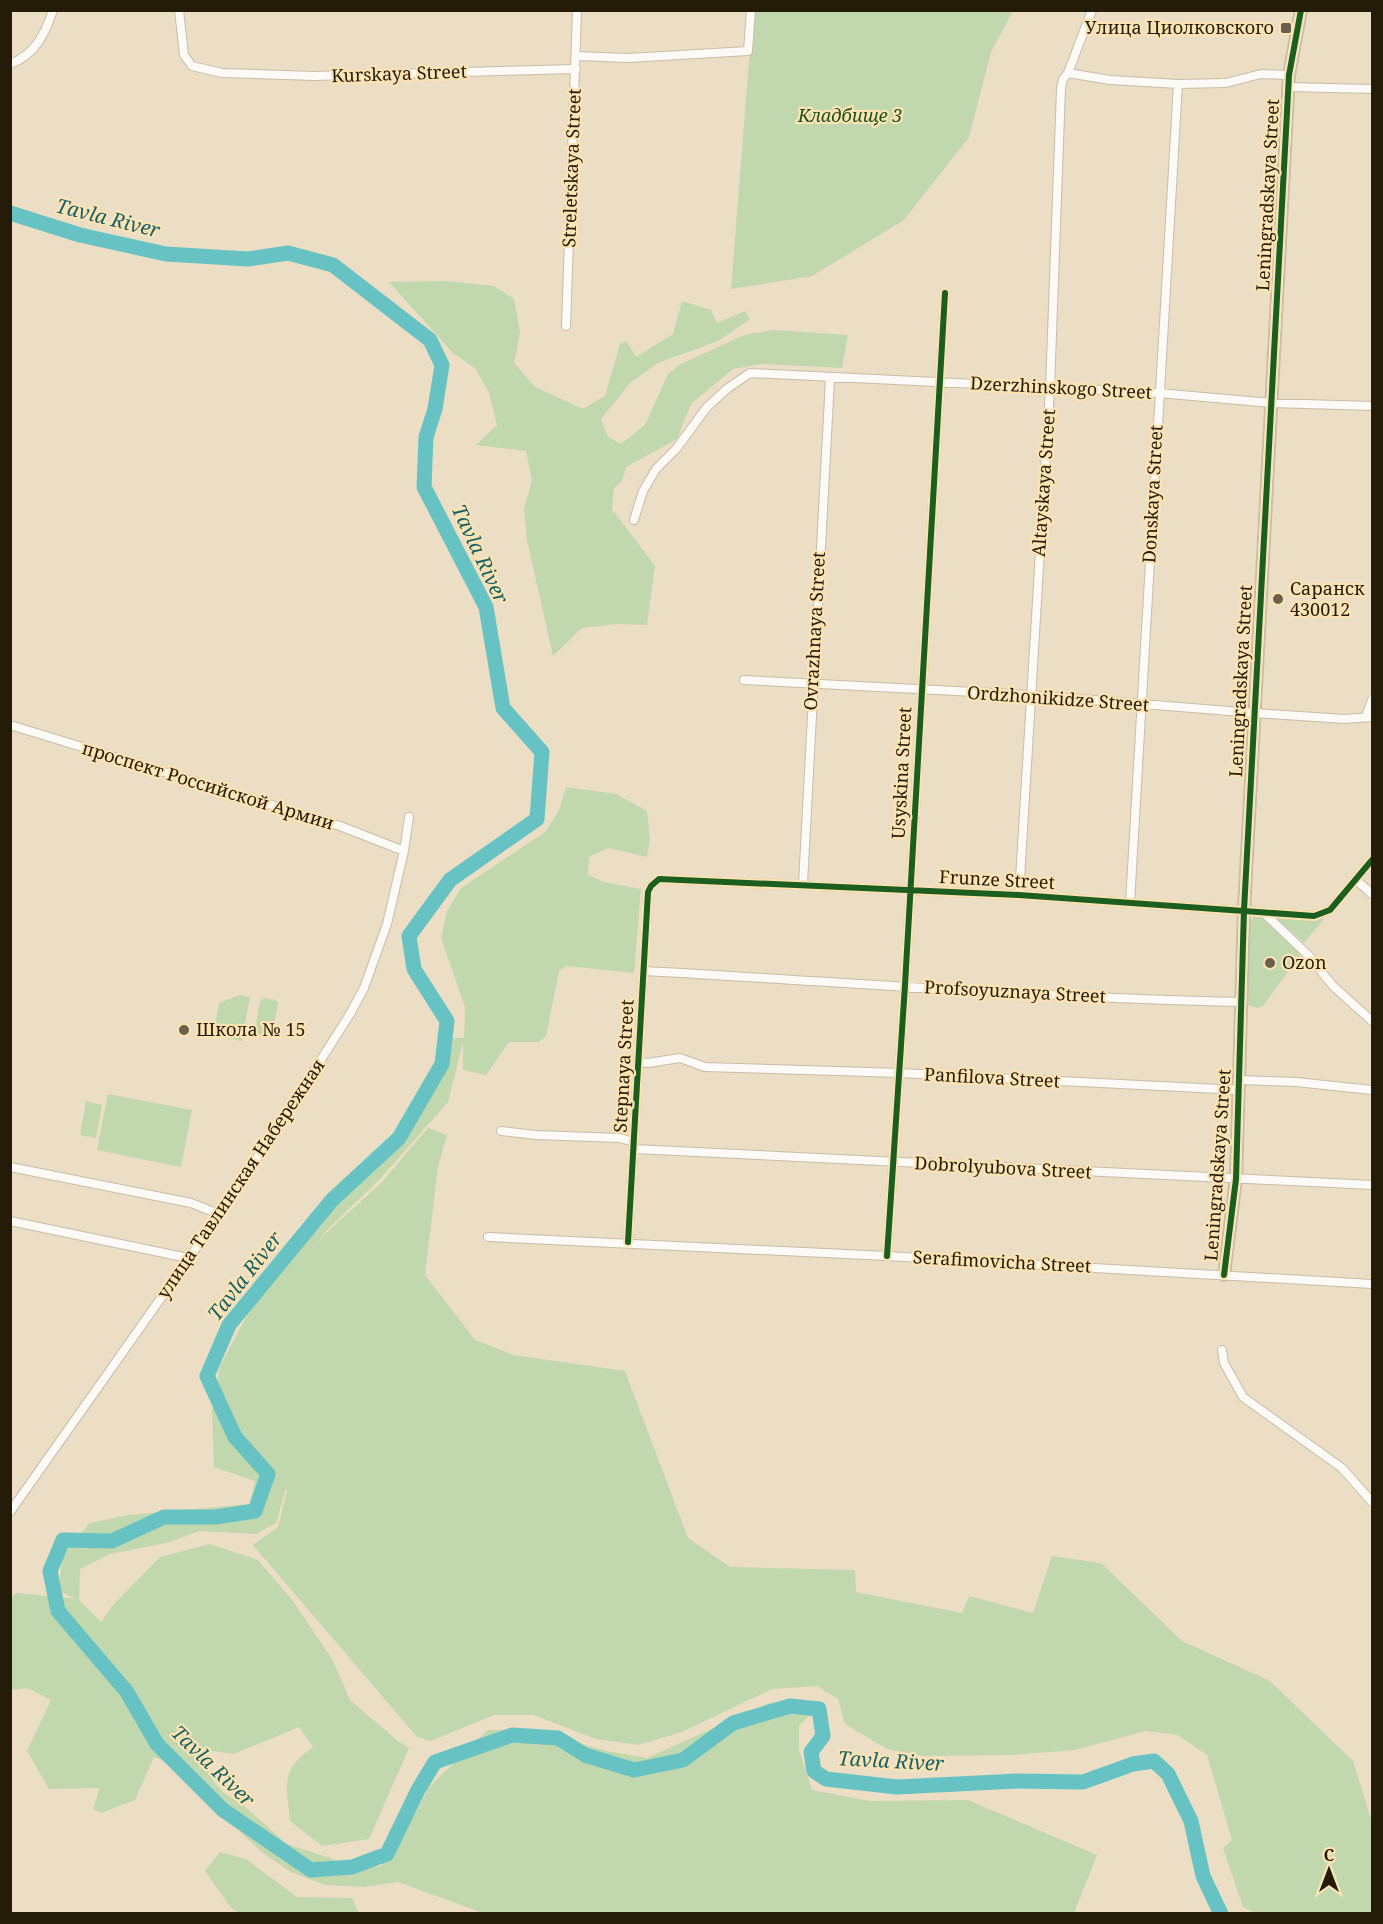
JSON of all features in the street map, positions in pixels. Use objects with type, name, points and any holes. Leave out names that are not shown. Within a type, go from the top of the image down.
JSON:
[{"type":"street","points":[[10,64],[20,61],[38,44],[46,31],[53,10]]},
{"type":"street","name":"Kurskaya Street","points":[[179,10],[184,55],[192,66],[222,73],[314,76],[576,69]]},
{"type":"street","name":"Streletskaya Street","points":[[566,326],[577,10]]},
{"type":"street","points":[[576,56],[628,58],[748,51],[750,10]]},
{"type":"street","name":"Altayskaya Street","points":[[1019,895],[1050,388],[1061,89],[1092,10]]},
{"type":"street","name":"Leningradskaya Street","points":[[1224,1275],[1236,1179],[1244,910],[1289,75],[1301,10]]},
{"type":"street","points":[[1068,73],[1110,80],[1178,84],[1226,83],[1261,74],[1289,75]]},
{"type":"street","name":"Donskaya Street","points":[[1130,903],[1178,84]]},
{"type":"street","points":[[1289,87],[1372,89]]},
{"type":"street","name":"Usyskina Street","points":[[887,1256],[911,891],[945,293]]},
{"type":"street","name":"Dzerzhinskogo Street","points":[[634,520],[643,490],[656,469],[676,449],[707,407],[750,373],[830,379],[1159,393],[1271,403],[1372,406]]},
{"type":"street","name":"Ovrazhnaya Street","points":[[802,884],[830,379]]},
{"type":"street","name":"Ordzhonikidze Street","points":[[744,680],[1031,695],[1254,713],[1344,718],[1369,717]]},
{"type":"street","points":[[1369,717],[1372,700]]},
{"type":"street","name":"проспект Российской Армии","points":[[10,725],[340,826],[404,851]]},
{"type":"street","name":"улица Тавлинская Набережная","points":[[10,1512],[219,1214],[287,1113],[364,988],[387,924],[404,851],[409,817]]},
{"type":"street","name":"Frunze Street","points":[[648,892],[659,879],[802,884],[1019,895],[1314,916],[1330,910],[1372,860]]},
{"type":"street","points":[[1356,880],[1372,894]]},
{"type":"street","name":"Stepnaya Street","points":[[628,1242],[648,892]]},
{"type":"street","points":[[1262,911],[1309,956],[1333,986],[1372,1021]]},
{"type":"street","name":"Profsoyuznaya Street","points":[[645,971],[991,992],[1242,1002]]},
{"type":"street","name":"Panfilova Street","points":[[638,1062],[648,1063],[680,1058],[705,1067],[1240,1085],[1296,1082],[1372,1090]]},
{"type":"street","name":"Dobrolyubova Street","points":[[501,1131],[536,1135],[620,1138],[634,1145],[893,1163],[1372,1185]]},
{"type":"street","points":[[10,1167],[192,1203],[219,1214]]},
{"type":"street","points":[[10,1221],[188,1258]]},
{"type":"street","name":"Serafimovicha Street","points":[[488,1237],[628,1242],[1372,1284]]},
{"type":"street","points":[[1222,1350],[1224,1363],[1243,1397],[1342,1468],[1372,1502]]},
{"type":"green space","name":"Кладбище 3","points":[[753,11],[1013,11],[991,52],[969,137],[904,220],[812,276],[731,289]]},
{"type":"green space","points":[[447,281],[494,286],[514,299],[520,333],[514,363],[535,387],[583,409],[605,396],[620,344],[626,341],[636,357],[673,334],[682,301],[711,310],[717,323],[745,311],[750,319],[718,341],[658,363],[630,383],[601,419],[608,437],[621,444],[645,425],[668,374],[681,364],[744,335],[773,330],[848,335],[842,368],[761,364],[733,369],[691,404],[677,439],[626,467],[622,481],[614,488],[612,509],[655,566],[647,625],[617,624],[582,628],[553,656],[527,540],[524,509],[532,480],[526,451],[476,445],[497,425],[489,392],[475,368],[453,353],[389,282]]},
{"type":"green space","points":[[566,787],[616,794],[647,811],[650,839],[647,857],[608,848],[589,857],[588,875],[604,882],[641,889],[634,973],[567,966],[559,971],[546,1036],[539,1042],[509,1042],[486,1075],[463,1070],[463,1042],[448,1102],[380,1179],[326,1231],[314,1249],[325,1234],[382,1182],[428,1128],[447,1135],[438,1166],[425,1275],[475,1340],[514,1355],[625,1371],[688,1538],[730,1567],[855,1570],[856,1592],[962,1613],[969,1596],[1033,1613],[1052,1556],[1101,1563],[1182,1641],[1270,1681],[1353,1761],[1372,1822],[1372,1913],[1255,1913],[1243,1907],[1223,1848],[1232,1840],[1207,1755],[1178,1735],[1146,1731],[1075,1750],[1011,1755],[923,1756],[887,1749],[845,1724],[838,1699],[817,1686],[772,1689],[682,1732],[638,1745],[596,1739],[534,1715],[494,1715],[431,1741],[417,1737],[253,1545],[278,1527],[286,1488],[276,1523],[256,1534],[200,1531],[166,1543],[110,1554],[80,1569],[79,1600],[101,1622],[113,1605],[160,1557],[210,1544],[258,1560],[293,1601],[332,1659],[350,1700],[409,1748],[369,1839],[322,1846],[290,1821],[287,1788],[290,1771],[295,1763],[313,1747],[299,1727],[234,1754],[199,1749],[214,1782],[224,1793],[243,1805],[287,1844],[330,1858],[356,1870],[381,1866],[401,1841],[429,1787],[488,1730],[534,1730],[607,1751],[647,1758],[769,1703],[799,1700],[812,1712],[799,1726],[799,1750],[812,1790],[870,1801],[968,1800],[1097,1855],[1074,1913],[483,1913],[398,1882],[364,1887],[325,1885],[291,1872],[263,1853],[189,1784],[193,1773],[154,1757],[135,1800],[101,1813],[93,1809],[100,1788],[49,1789],[27,1751],[51,1700],[27,1688],[11,1690],[11,1597],[17,1593],[76,1599],[58,1590],[63,1555],[90,1523],[129,1515],[250,1504],[255,1481],[214,1467],[212,1411],[220,1366],[249,1312],[299,1230],[399,1127],[429,1100],[439,1038],[464,1038],[465,1007],[441,938],[447,911],[461,888],[545,832],[559,810]]},
{"type":"green space","points":[[1254,916],[1264,918],[1299,950],[1300,955],[1263,1006],[1258,1008],[1248,1005],[1246,972],[1246,945],[1250,923]]},
{"type":"green space","points":[[1274,916],[1299,919],[1324,919],[1304,943]]},
{"type":"green space","points":[[240,995],[250,997],[242,1041],[213,1036],[219,1003]]},
{"type":"green space","points":[[264,998],[276,1000],[278,1003],[270,1037],[258,1035],[255,1031],[260,1001]]},
{"type":"green space","points":[[108,1094],[192,1110],[181,1167],[97,1150]]},
{"type":"green space","points":[[86,1101],[102,1105],[96,1138],[80,1135]]},
{"type":"green space","points":[[220,1852],[246,1859],[297,1897],[352,1898],[359,1913],[239,1913],[231,1908],[205,1871]]},
{"type":"waterway","name":"Tavla River","points":[[10,213],[80,235],[166,254],[248,259],[288,253],[333,265],[430,340],[442,365],[435,409],[426,437],[424,487],[486,607],[503,708],[542,752],[537,819],[450,880],[409,936],[414,969],[447,1021],[442,1064],[399,1138],[332,1200],[229,1325],[207,1376],[235,1437],[268,1474],[255,1511],[216,1517],[164,1517],[112,1541],[63,1540],[50,1571],[58,1611],[127,1692],[157,1744],[223,1810],[311,1870],[352,1867],[387,1854],[418,1790],[435,1762],[512,1735],[558,1738],[585,1755],[634,1770],[683,1760],[733,1723],[790,1706],[819,1709],[823,1736],[811,1752],[814,1771],[826,1779],[897,1787],[1018,1781],[1083,1782],[1133,1764],[1154,1761],[1168,1774],[1191,1821],[1203,1876],[1221,1914]]},
{"type":"cycle path","points":[[1224,1275],[1236,1179],[1244,910],[1289,75],[1301,10]]},
{"type":"cycle path","points":[[887,1256],[945,293]]},
{"type":"cycle path","points":[[628,1242],[648,892],[659,879],[1019,895],[1314,916],[1330,910],[1372,860]]},
{"type":"place","name":"Улица Циолковского","points":[[1286,28]]},
{"type":"place","name":"Саранск 430012","points":[[1278,599]]},
{"type":"place","name":"Ozon","points":[[1270,963]]},
{"type":"place","name":"Школа № 15","points":[[184,1030]]}]
